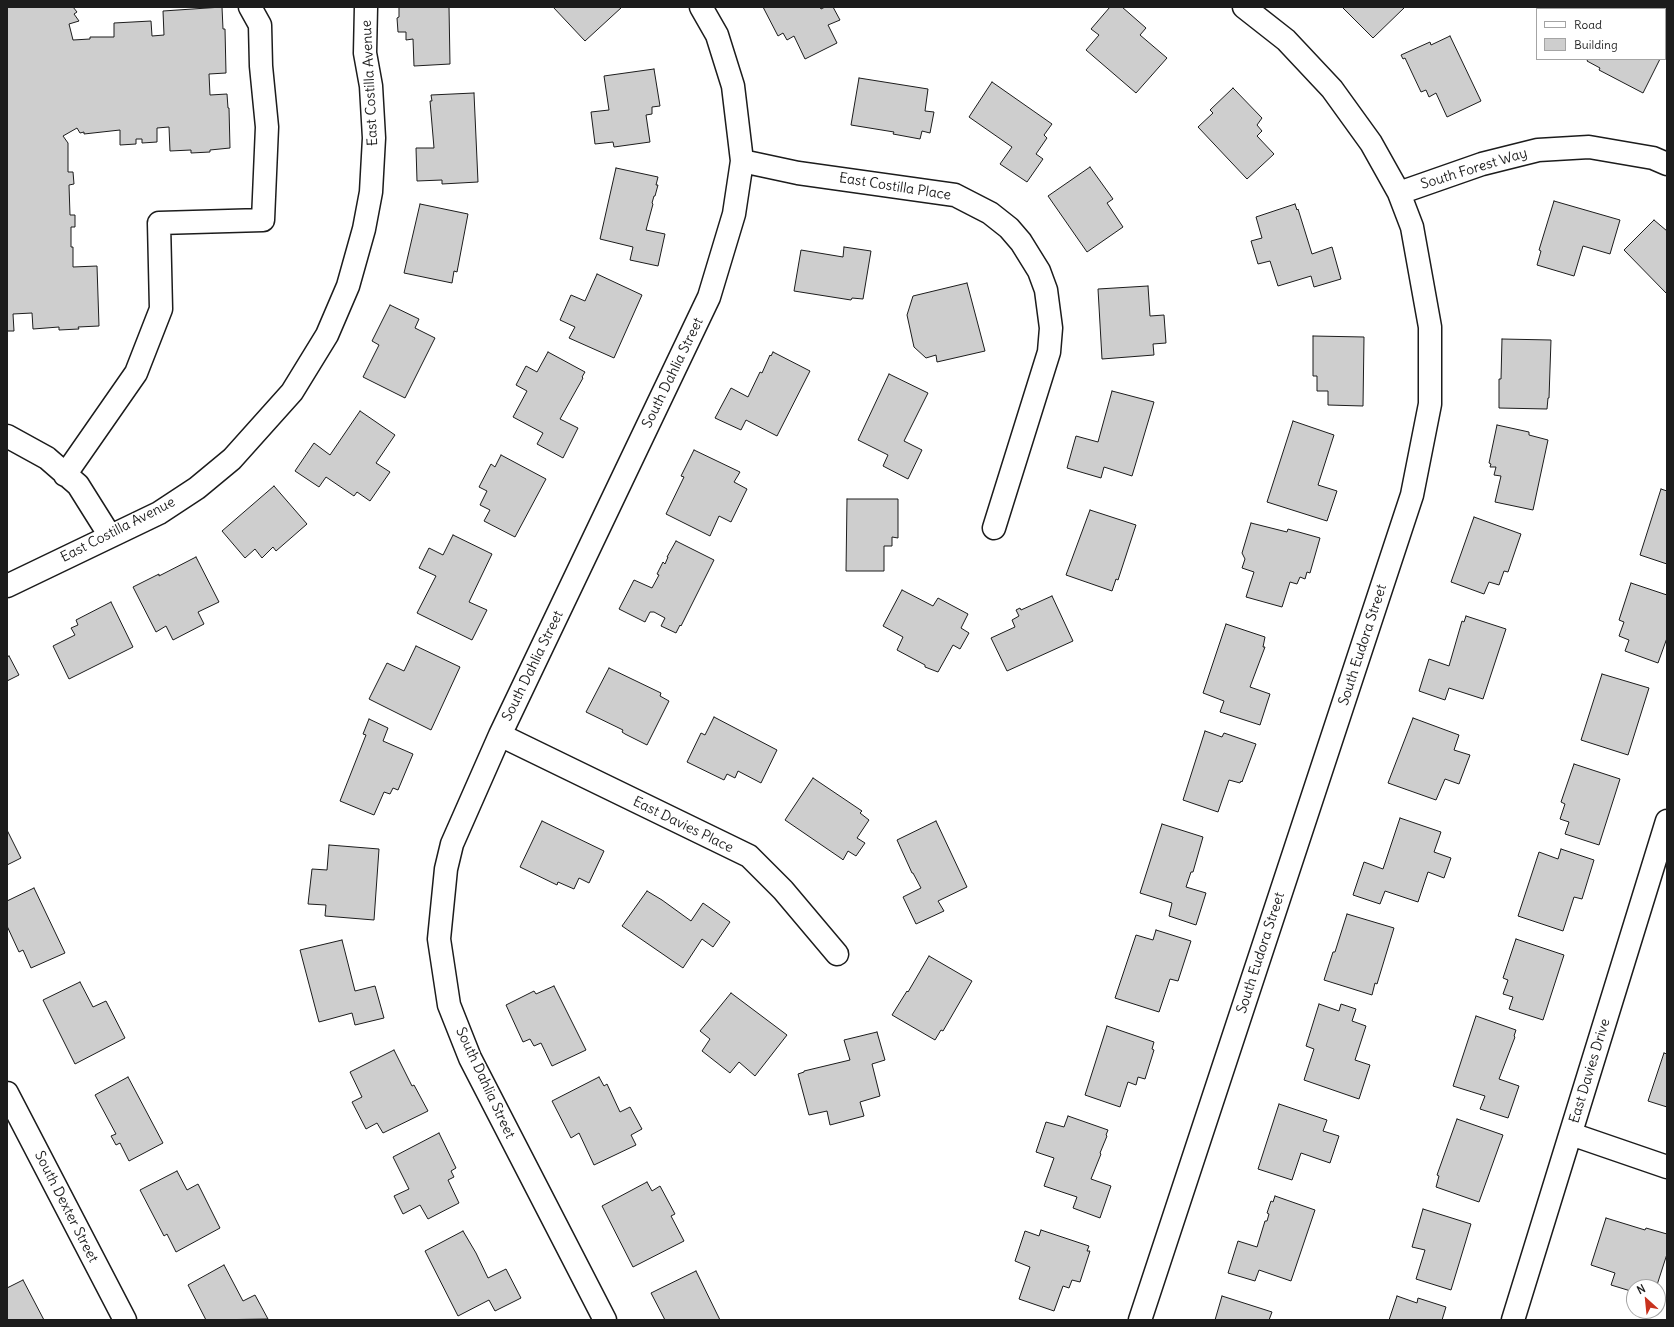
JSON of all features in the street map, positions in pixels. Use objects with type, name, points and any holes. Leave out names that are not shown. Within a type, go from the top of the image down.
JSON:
[{"type":"street","points":[[65,475],[136,373],[161,309],[159,223],[263,220],[267,127],[260,25],[250,7]]},
{"type":"street","name":"East Costilla Avenue","points":[[7,586],[159,513],[197,488],[232,459],[292,392],[327,335],[348,286],[364,228],[370,192],[374,138],[371,86],[365,53],[366,7]]},
{"type":"street","name":"South Dahlia Street","points":[[605,1320],[470,1058],[450,1005],[440,939],[446,869],[452,844],[500,735],[709,298],[734,214],[742,161],[733,86],[717,35],[701,7]]},
{"type":"street","name":"South Eudora Street","points":[[1140,1320],[1412,495],[1430,404],[1430,327],[1412,227],[1399,194],[1371,143],[1332,89],[1286,40],[1244,7]]},
{"type":"street","name":"South Forest Way","points":[[1399,194],[1482,164],[1538,150],[1590,147],[1653,158],[1667,164]]},
{"type":"street","name":"East Costilla Place","points":[[742,161],[798,173],[955,195],[990,213],[1009,228],[1022,242],[1039,271],[1046,290],[1051,328],[1050,352],[994,528]]},
{"type":"street","points":[[7,436],[48,458],[65,475],[78,485],[110,536]]},
{"type":"street","name":"East Davies Place","points":[[500,735],[749,856],[783,890],[837,954]]},
{"type":"street","name":"East Davies Drive","points":[[1513,1320],[1667,821]]},
{"type":"street","name":"South Dexter Street","points":[[7,1093],[125,1320]]},
{"type":"street","points":[[1570,1134],[1667,1167]]},
{"type":"building","points":[[7,7],[73,7],[77,12],[74,14],[79,21],[69,24],[73,40],[90,39],[90,37],[114,37],[114,23],[151,21],[152,36],[164,35],[163,11],[222,7],[223,29],[225,29],[226,73],[209,74],[210,95],[227,94],[229,108],[230,148],[210,150],[210,152],[191,153],[191,150],[170,151],[169,127],[157,128],[157,142],[142,143],[142,139],[136,139],[136,144],[120,145],[120,130],[84,134],[84,132],[80,133],[77,128],[63,136],[68,143],[68,172],[73,172],[74,184],[69,185],[70,215],[75,215],[75,227],[71,227],[73,267],[97,266],[99,326],[59,330],[59,327],[33,329],[32,313],[13,314],[14,331],[7,331]]},
{"type":"building","points":[[399,7],[449,7],[450,64],[414,66],[413,39],[406,40],[406,32],[398,32],[397,18],[399,17]]},
{"type":"building","points":[[553,7],[622,7],[585,41]]},
{"type":"building","points":[[763,7],[820,7],[821,9],[825,7],[833,7],[840,20],[828,25],[837,43],[805,59],[794,36],[787,40],[783,33],[778,36]]},
{"type":"building","points":[[1110,7],[1122,7],[1146,28],[1140,35],[1167,58],[1136,93],[1086,50],[1099,35],[1091,29]]},
{"type":"building","points":[[1342,7],[1405,7],[1373,38]]},
{"type":"building","points":[[1666,24],[1667,25],[1666,53]]},
{"type":"building","points":[[1450,36],[1481,101],[1447,117],[1436,93],[1429,97],[1426,90],[1421,92],[1405,58],[1403,59],[1401,55],[1430,42],[1431,45]]},
{"type":"building","points":[[1660,60],[1643,93],[1599,70],[1600,68],[1587,61]]},
{"type":"building","points":[[654,69],[660,106],[652,107],[652,114],[646,115],[650,142],[614,147],[613,142],[595,144],[591,112],[609,110],[604,76]]},
{"type":"building","points":[[859,78],[928,89],[925,111],[934,112],[930,133],[922,131],[920,139],[893,134],[894,132],[851,125]]},
{"type":"building","points":[[992,82],[1052,124],[1044,135],[1047,138],[1036,154],[1043,159],[1027,182],[1000,164],[1012,147],[969,117]]},
{"type":"building","points":[[1233,88],[1262,118],[1257,125],[1262,131],[1257,136],[1274,154],[1247,179],[1198,127],[1213,113],[1210,110]]},
{"type":"building","points":[[474,93],[478,182],[442,184],[442,180],[417,181],[416,148],[434,148],[430,101],[432,101],[431,95]]},
{"type":"building","points":[[1090,167],[1113,199],[1107,203],[1123,227],[1087,252],[1048,196]]},
{"type":"building","points":[[616,168],[658,177],[656,185],[658,185],[646,230],[665,234],[658,266],[630,260],[633,247],[600,239]]},
{"type":"building","points":[[1554,201],[1620,220],[1610,254],[1583,246],[1574,276],[1537,265],[1541,251],[1539,250]]},
{"type":"building","points":[[420,204],[468,214],[457,272],[454,271],[452,283],[404,273]]},
{"type":"building","points":[[1295,204],[1297,210],[1298,209],[1312,254],[1332,247],[1341,279],[1314,287],[1311,276],[1278,286],[1270,261],[1258,264],[1251,241],[1262,238],[1256,217]]},
{"type":"building","points":[[1654,220],[1667,231],[1667,294],[1624,250]]},
{"type":"building","points":[[844,247],[871,251],[863,299],[852,298],[851,300],[794,291],[801,250],[843,257]]},
{"type":"building","points":[[597,274],[642,295],[614,358],[569,338],[575,327],[560,320],[571,295],[585,301]]},
{"type":"building","points":[[967,283],[985,351],[937,362],[936,355],[926,358],[914,347],[907,315],[913,296]]},
{"type":"building","points":[[1148,286],[1150,316],[1164,315],[1166,343],[1153,344],[1154,355],[1102,359],[1098,289]]},
{"type":"building","points":[[390,305],[419,319],[415,328],[435,338],[405,398],[363,377],[379,345],[372,341]]},
{"type":"building","points":[[1313,336],[1364,337],[1363,406],[1328,405],[1328,391],[1317,391],[1317,376],[1313,376]]},
{"type":"building","points":[[1502,339],[1551,340],[1549,398],[1547,409],[1499,408],[1499,379],[1501,379]]},
{"type":"building","points":[[548,352],[585,372],[560,419],[578,428],[563,458],[537,444],[543,433],[513,417],[527,391],[516,385],[526,366],[537,372]]},
{"type":"building","points":[[773,352],[810,371],[777,436],[746,420],[741,430],[715,418],[731,388],[748,397],[760,372],[762,373],[770,355],[771,356]]},
{"type":"building","points":[[889,374],[928,393],[904,441],[922,450],[908,479],[883,466],[888,455],[858,440]]},
{"type":"building","points":[[1112,391],[1154,402],[1132,476],[1104,467],[1101,478],[1067,468],[1076,436],[1098,442]]},
{"type":"building","points":[[360,411],[395,435],[376,463],[390,472],[370,501],[357,492],[354,496],[326,477],[319,487],[295,471],[314,443],[330,455]]},
{"type":"building","points":[[1293,421],[1334,435],[1318,485],[1337,491],[1327,521],[1267,502]]},
{"type":"building","points":[[1497,425],[1529,432],[1529,435],[1548,440],[1533,510],[1495,502],[1501,476],[1494,475],[1496,467],[1490,467],[1491,464],[1489,463]]},
{"type":"building","points":[[694,450],[740,472],[734,482],[747,489],[731,522],[719,516],[710,536],[666,514],[684,477],[681,476]]},
{"type":"building","points":[[501,455],[546,479],[515,537],[484,521],[490,510],[480,505],[487,491],[479,487],[491,464],[495,467]]},
{"type":"building","points":[[274,486],[307,524],[276,551],[273,547],[262,558],[255,549],[245,558],[222,531]]},
{"type":"building","points":[[1661,489],[1667,491],[1667,564],[1640,555]]},
{"type":"building","points":[[847,499],[898,499],[898,538],[892,537],[892,546],[884,546],[884,571],[846,571]]},
{"type":"building","points":[[1090,510],[1136,525],[1118,580],[1116,579],[1112,591],[1066,575]]},
{"type":"building","points":[[1474,517],[1521,534],[1508,572],[1504,571],[1499,585],[1489,582],[1484,594],[1451,582]]},
{"type":"building","points":[[1251,523],[1287,532],[1288,529],[1320,538],[1310,573],[1307,572],[1305,579],[1300,577],[1297,584],[1290,582],[1282,607],[1246,597],[1254,572],[1242,568],[1245,559],[1242,553]]},
{"type":"building","points":[[453,535],[492,554],[469,602],[487,610],[472,640],[417,613],[436,576],[419,568],[429,548],[443,555]]},
{"type":"building","points":[[676,541],[714,560],[681,626],[680,625],[676,633],[661,626],[665,618],[654,612],[650,612],[645,622],[619,609],[634,580],[652,588],[659,575],[657,574],[663,562],[665,564],[667,557]]},
{"type":"building","points":[[196,557],[219,602],[198,612],[204,624],[173,640],[166,626],[156,632],[133,587],[159,574],[159,576]]},
{"type":"building","points":[[1631,583],[1667,595],[1667,638],[1658,663],[1625,651],[1629,640],[1619,636],[1624,622],[1619,620]]},
{"type":"building","points":[[902,590],[933,606],[938,598],[968,614],[961,628],[969,633],[960,649],[953,645],[938,672],[925,667],[925,665],[897,650],[903,637],[883,626]]},
{"type":"building","points":[[1052,596],[1073,641],[1007,671],[991,638],[1015,627],[1012,620],[1019,616],[1016,610],[1020,608],[1021,610]]},
{"type":"building","points":[[111,602],[133,647],[69,679],[53,646],[75,635],[71,628],[78,625],[76,620]]},
{"type":"building","points":[[1466,616],[1506,629],[1483,699],[1449,688],[1445,700],[1419,691],[1429,659],[1449,666],[1462,621],[1464,622]]},
{"type":"building","points":[[1226,624],[1265,637],[1263,647],[1265,647],[1250,687],[1270,694],[1260,725],[1220,712],[1224,701],[1203,693]]},
{"type":"building","points":[[416,646],[460,667],[431,730],[369,699],[387,663],[404,671]]},
{"type":"building","points":[[9,656],[19,675],[7,681],[7,657]]},
{"type":"building","points":[[609,668],[661,693],[660,696],[669,701],[647,745],[625,734],[622,732],[623,730],[586,712]]},
{"type":"building","points":[[1602,674],[1649,688],[1628,755],[1581,740]]},
{"type":"building","points":[[714,717],[777,750],[761,783],[738,771],[735,778],[727,774],[724,780],[687,762],[701,733],[705,735]]},
{"type":"building","points":[[1413,718],[1459,735],[1454,750],[1470,755],[1459,784],[1445,779],[1436,800],[1388,783]]},
{"type":"building","points":[[369,719],[388,728],[383,741],[413,754],[398,790],[393,788],[390,794],[384,792],[374,815],[340,801],[366,735],[363,734]]},
{"type":"building","points":[[1205,731],[1222,737],[1224,733],[1256,744],[1242,782],[1241,781],[1240,783],[1229,780],[1218,812],[1183,800]]},
{"type":"building","points":[[1574,764],[1620,779],[1599,845],[1565,834],[1569,822],[1560,819],[1565,804],[1561,802]]},
{"type":"building","points":[[813,778],[862,811],[860,813],[869,820],[857,838],[865,843],[856,856],[848,851],[843,860],[785,820]]},
{"type":"building","points":[[1400,818],[1441,832],[1434,852],[1451,858],[1444,878],[1428,872],[1418,902],[1385,891],[1380,904],[1353,895],[1364,862],[1383,869]]},
{"type":"building","points":[[542,821],[604,851],[589,883],[579,878],[574,889],[558,882],[557,885],[520,867]]},
{"type":"building","points":[[936,821],[967,887],[938,901],[944,911],[916,924],[903,897],[921,888],[912,873],[897,840]]},
{"type":"building","points":[[1162,824],[1203,837],[1193,872],[1191,872],[1186,887],[1206,893],[1196,925],[1169,916],[1172,903],[1140,893]]},
{"type":"building","points":[[7,830],[21,858],[7,865]]},
{"type":"building","points":[[329,845],[379,849],[374,920],[325,916],[326,905],[308,904],[312,869],[327,870]]},
{"type":"building","points":[[1561,849],[1594,860],[1582,899],[1574,897],[1563,931],[1518,916],[1539,852],[1558,859]]},
{"type":"building","points":[[34,888],[65,953],[31,968],[23,950],[19,952],[7,926],[7,901]]},
{"type":"building","points":[[647,891],[691,921],[703,903],[730,922],[713,947],[702,939],[683,968],[622,926]]},
{"type":"building","points":[[1347,914],[1394,928],[1377,984],[1375,983],[1372,995],[1324,980]]},
{"type":"building","points":[[1156,930],[1191,941],[1178,981],[1170,979],[1159,1012],[1115,998],[1136,935],[1153,940]]},
{"type":"building","points":[[1516,939],[1564,955],[1543,1020],[1509,1009],[1513,997],[1503,994],[1508,980],[1503,978]]},
{"type":"building","points":[[342,940],[355,991],[375,986],[384,1018],[355,1025],[352,1013],[319,1022],[300,950]]},
{"type":"building","points":[[929,956],[972,981],[943,1031],[941,1030],[935,1040],[892,1015],[907,991],[908,992]]},
{"type":"building","points":[[80,982],[93,1007],[106,1001],[125,1038],[75,1064],[43,1000]]},
{"type":"building","points":[[554,986],[586,1050],[552,1066],[541,1043],[534,1046],[530,1039],[523,1042],[506,1005],[534,991],[536,994]]},
{"type":"building","points":[[731,993],[787,1035],[755,1076],[739,1062],[730,1073],[702,1051],[710,1039],[700,1031]]},
{"type":"building","points":[[1319,1004],[1339,1011],[1341,1004],[1356,1009],[1352,1021],[1366,1026],[1355,1060],[1370,1065],[1359,1099],[1304,1080],[1314,1049],[1306,1046]]},
{"type":"building","points":[[1476,1016],[1516,1030],[1515,1037],[1499,1079],[1519,1086],[1508,1118],[1480,1109],[1485,1096],[1453,1086]]},
{"type":"building","points":[[1107,1026],[1154,1042],[1152,1049],[1154,1050],[1145,1079],[1138,1077],[1136,1085],[1128,1082],[1120,1107],[1085,1095]]},
{"type":"building","points":[[877,1032],[885,1060],[872,1064],[880,1096],[860,1102],[864,1116],[830,1125],[827,1111],[809,1115],[798,1074],[804,1071],[850,1060],[844,1040]]},
{"type":"building","points":[[394,1050],[412,1086],[414,1085],[428,1111],[383,1133],[377,1123],[366,1129],[352,1102],[362,1097],[350,1072]]},
{"type":"building","points":[[1664,1053],[1667,1054],[1667,1107],[1648,1101]]},
{"type":"building","points":[[128,1077],[163,1143],[129,1161],[120,1143],[116,1145],[111,1136],[116,1134],[95,1095]]},
{"type":"building","points":[[599,1077],[604,1086],[607,1084],[620,1112],[630,1107],[642,1129],[631,1135],[636,1145],[594,1165],[579,1133],[571,1138],[552,1101]]},
{"type":"building","points":[[1279,1104],[1327,1120],[1323,1131],[1339,1136],[1330,1163],[1301,1153],[1292,1180],[1258,1169]]},
{"type":"building","points":[[1068,1116],[1108,1130],[1100,1153],[1101,1154],[1091,1179],[1111,1186],[1100,1218],[1073,1208],[1077,1197],[1044,1186],[1054,1158],[1036,1152],[1046,1122],[1064,1127]]},
{"type":"building","points":[[1457,1119],[1503,1135],[1479,1202],[1436,1187],[1439,1176],[1437,1175]]},
{"type":"building","points":[[439,1133],[456,1168],[451,1171],[454,1177],[448,1180],[459,1203],[428,1219],[420,1205],[403,1214],[394,1196],[409,1189],[393,1157]]},
{"type":"building","points":[[177,1171],[187,1190],[198,1184],[220,1228],[176,1252],[167,1234],[164,1236],[140,1190]]},
{"type":"building","points":[[647,1182],[652,1191],[660,1186],[675,1214],[671,1216],[684,1241],[633,1267],[602,1206]]},
{"type":"building","points":[[1275,1196],[1315,1210],[1291,1281],[1259,1270],[1255,1281],[1228,1273],[1238,1241],[1257,1247],[1265,1221],[1267,1221],[1269,1214],[1267,1213],[1271,1201],[1273,1202]]},
{"type":"building","points":[[1423,1209],[1471,1224],[1451,1290],[1416,1279],[1425,1250],[1412,1247]]},
{"type":"building","points":[[1606,1218],[1645,1230],[1646,1228],[1667,1234],[1667,1254],[1659,1279],[1626,1279],[1626,1290],[1611,1285],[1615,1273],[1591,1265]]},
{"type":"building","points":[[1041,1230],[1089,1246],[1087,1251],[1090,1251],[1080,1282],[1072,1280],[1069,1288],[1063,1286],[1054,1311],[1019,1299],[1030,1267],[1015,1261],[1025,1231],[1039,1236]]},
{"type":"building","points":[[463,1231],[488,1278],[506,1269],[521,1298],[495,1311],[489,1300],[458,1316],[425,1251]]},
{"type":"building","points":[[224,1265],[243,1301],[255,1295],[268,1319],[206,1320],[188,1285]]},
{"type":"building","points":[[696,1271],[720,1320],[665,1320],[651,1293]]},
{"type":"building","points":[[23,1280],[44,1320],[7,1320],[7,1288]]},
{"type":"building","points":[[1222,1296],[1272,1312],[1269,1320],[1215,1320]]},
{"type":"building","points":[[1397,1296],[1417,1303],[1418,1298],[1446,1307],[1442,1320],[1389,1320]]}]
